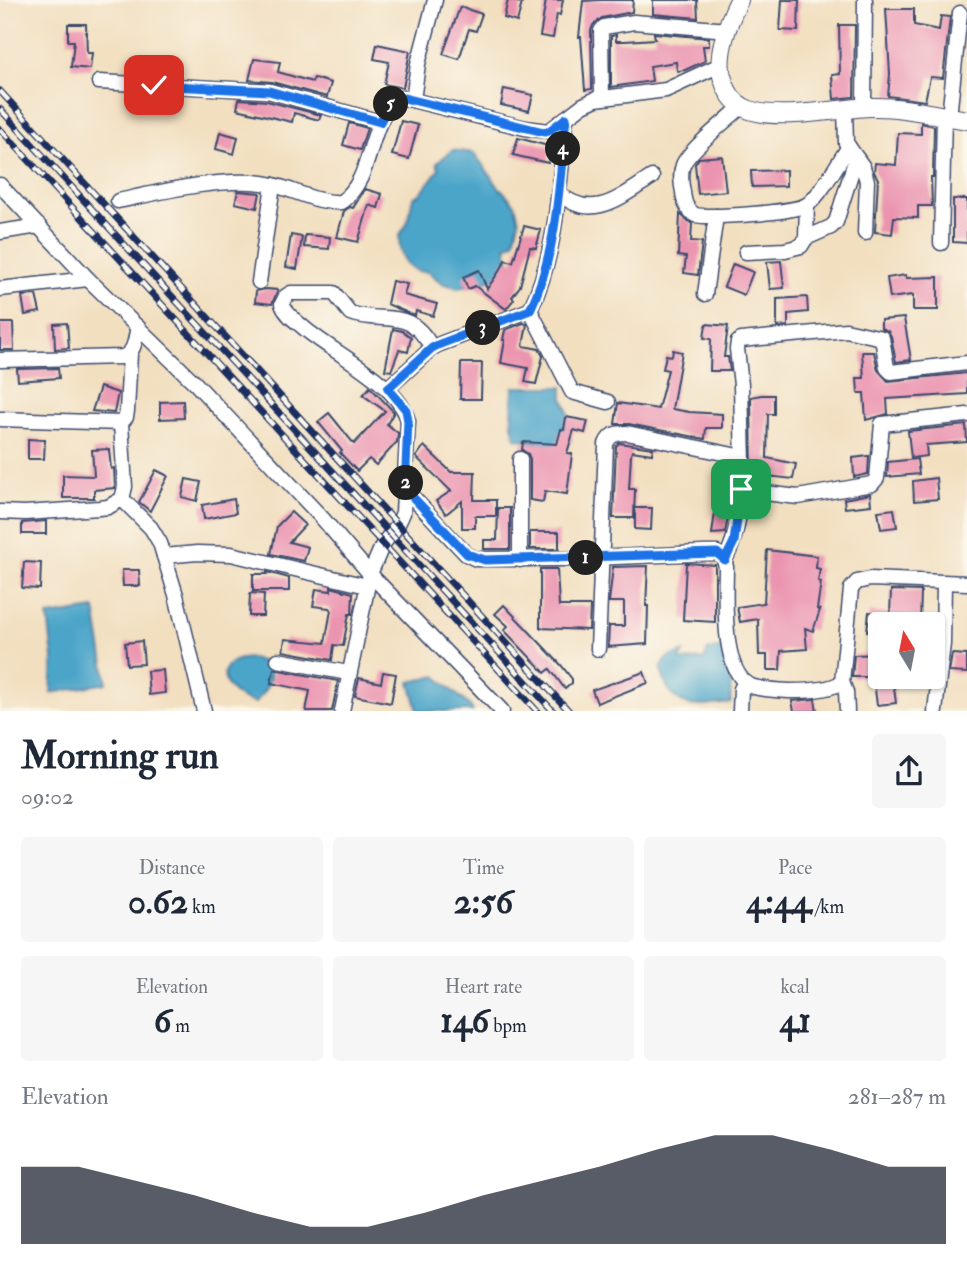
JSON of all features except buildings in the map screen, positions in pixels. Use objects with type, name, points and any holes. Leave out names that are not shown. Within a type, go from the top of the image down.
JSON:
[{"type":"street","points":[[414,100],[418,64],[435,0]]},
{"type":"street","points":[[739,0],[728,30],[720,65],[725,86],[741,107],[761,113],[889,108],[967,120]]},
{"type":"street","points":[[864,107],[865,0]]},
{"type":"street","points":[[942,243],[946,117],[960,13]]},
{"type":"street","points":[[603,97],[601,31],[604,27],[634,22],[728,30]]},
{"type":"street","points":[[118,201],[231,183],[265,183],[330,202],[341,202],[361,177],[380,122],[396,99],[414,100],[544,132],[583,106],[603,97],[666,90],[720,65]]},
{"type":"street","points":[[99,82],[269,91],[380,122]]},
{"type":"street","points":[[741,107],[688,156],[682,167],[682,188],[687,208],[695,215],[716,216],[807,205],[852,153]]},
{"type":"street","points":[[845,109],[845,138],[867,181],[865,233]]},
{"type":"street","points":[[566,118],[556,214],[546,262],[530,310],[572,392],[608,401]]},
{"type":"street","points":[[806,238],[836,222],[852,153]]},
{"type":"street","points":[[559,193],[576,205],[601,206],[652,177]]},
{"type":"street","points":[[0,185],[89,279],[221,410],[323,519],[369,580],[502,711]]},
{"type":"street","points":[[259,282],[273,185]]},
{"type":"street","points":[[746,253],[801,246],[806,238],[807,205]]},
{"type":"street","points":[[705,294],[716,216]]},
{"type":"street","points":[[0,232],[39,226]]},
{"type":"street","points":[[0,289],[89,279]]},
{"type":"street","points":[[342,711],[369,580],[383,544],[397,526],[402,513],[408,421],[406,410],[388,388],[318,340],[287,314],[282,304],[286,296],[306,292],[334,293],[350,313],[414,324],[432,348]]},
{"type":"street","points":[[388,388],[432,348],[530,310]]},
{"type":"street","points":[[0,512],[99,508],[108,507],[122,499],[125,487],[121,423],[126,417],[130,354],[138,327]]},
{"type":"street","points":[[842,682],[832,686],[793,691],[756,687],[745,682],[735,666],[728,644],[725,560],[734,542],[743,463],[738,342],[851,331],[882,338],[887,368],[891,372],[967,363]]},
{"type":"street","points":[[0,360],[123,357],[130,354]]},
{"type":"street","points":[[741,489],[798,497],[872,484],[877,478],[882,424],[967,415]]},
{"type":"street","points":[[0,419],[121,423]]},
{"type":"street","points":[[598,649],[606,444],[610,436],[627,433],[724,452],[738,456],[743,463]]},
{"type":"street","points":[[520,459],[520,559]]},
{"type":"street","points":[[405,489],[471,557],[485,560],[717,553],[725,560]]},
{"type":"street","points":[[122,499],[151,528],[160,543],[204,711]]},
{"type":"street","points":[[164,556],[231,554],[369,580]]},
{"type":"street","points":[[847,711],[846,692],[842,682],[853,584],[870,579],[967,583]]},
{"type":"street","points":[[935,711],[943,644],[944,583]]},
{"type":"street","points":[[278,660],[348,673]]},
{"type":"street","points":[[740,711],[741,689],[745,682]]},
{"type":"water","points":[[452,150],[474,153],[515,204],[519,221],[514,242],[506,246],[509,261],[494,279],[458,288],[442,283],[428,272],[417,271],[406,264],[400,249],[399,236],[407,224],[413,197],[419,195],[439,169],[437,163]]},
{"type":"water","points":[[513,387],[563,387],[571,441],[553,446],[515,438],[512,424]]},
{"type":"water","points":[[95,609],[107,683],[51,693],[53,658],[48,616]]},
{"type":"water","points":[[723,647],[730,666],[731,703],[695,706],[678,700],[665,683],[661,669],[667,658],[684,652],[680,660],[704,660],[708,650]]},
{"type":"water","points":[[252,658],[269,664],[270,670],[268,685],[255,703],[234,693],[225,678],[225,670],[230,664]]},
{"type":"water","points":[[436,676],[473,711],[418,711],[410,682]]},
{"type":"railway","points":[[0,91],[569,711]]},
{"type":"railway","points":[[0,109],[553,711]]},
{"type":"railway","points":[[0,129],[537,711]]},
{"type":"route","points":[[154,85],[276,92],[380,122],[396,99],[404,98],[544,132],[557,127],[566,118],[556,214],[546,262],[530,310],[432,348],[388,388],[406,410],[408,421],[405,489],[471,557],[485,560],[570,559],[717,553],[725,560],[734,542],[741,489]]}]
